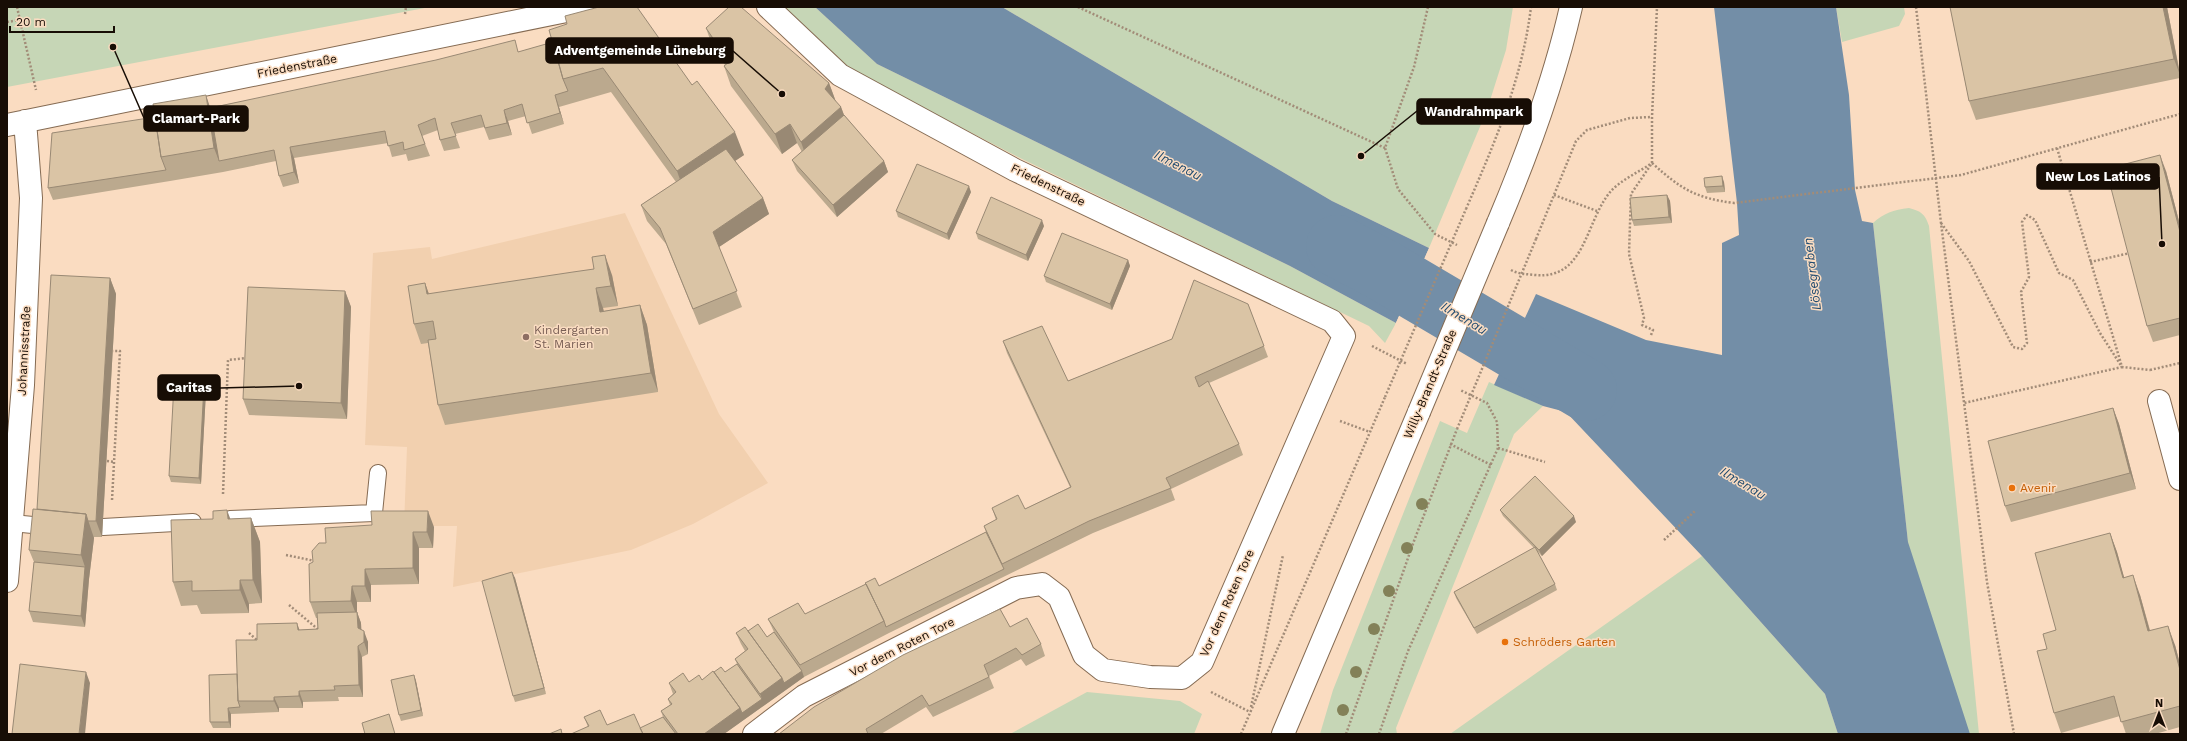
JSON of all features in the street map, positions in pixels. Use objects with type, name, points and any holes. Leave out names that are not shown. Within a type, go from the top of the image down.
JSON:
[{"type":"street","name":"Friedenstraße","points":[[25,121],[586,7]]},
{"type":"street","name":"Friedenstraße","points":[[768,7],[840,75],[1015,170],[1332,321],[1344,336]]},
{"type":"street","name":"Willy-Brandt-Straße","points":[[1283,734],[1523,162],[1543,108],[1562,48],[1571,7]]},
{"type":"street","name":"Johannisstraße","points":[[7,581],[22,385],[31,198],[25,121]]},
{"type":"street","name":"Vor dem Roten Tore","points":[[754,734],[804,696],[1016,588],[1042,584],[1059,597],[1084,655],[1104,670],[1150,677],[1182,678],[1202,662],[1344,336]]},
{"type":"street","points":[[2159,401],[2180,479]]},
{"type":"lane","points":[[107,527],[215,520],[374,513],[378,473]]},
{"type":"lane","points":[[12,523],[43,526]]},
{"type":"path","points":[[17,7],[20,20],[25,121]]},
{"type":"path","points":[[1078,7],[1385,148]]},
{"type":"path","points":[[1428,7],[1414,66],[1385,148],[1398,189],[1435,234]]},
{"type":"path","points":[[1241,734],[1498,135],[1515,86],[1528,32],[1531,7]]},
{"type":"path","points":[[1651,335],[1653,330],[1642,325],[1644,318],[1629,254],[1631,194],[1652,163],[1652,117],[1657,7]]},
{"type":"path","points":[[1916,7],[1941,223],[1987,582],[2014,734]]},
{"type":"path","points":[[7,22],[20,20]]},
{"type":"path","points":[[1652,163],[1672,181],[1690,193],[1712,200],[1734,203],[1864,189],[1961,175],[2180,114]]},
{"type":"path","points":[[1346,734],[1450,444],[1576,141],[1587,130],[1630,118],[1652,117]]},
{"type":"path","points":[[2057,148],[2122,367]]},
{"type":"path","points":[[1517,273],[1547,276],[1564,270],[1579,255],[1597,211],[1612,190],[1652,163]]},
{"type":"path","points":[[1554,195],[1597,211]]},
{"type":"path","points":[[1941,223],[1969,261],[2013,346],[2022,349],[2027,343],[2021,292],[2029,277],[2022,222],[2027,215],[2035,220],[2059,273],[2073,280],[2100,333],[2122,367]]},
{"type":"path","points":[[2090,262],[2130,253]]},
{"type":"path","points":[[1344,336],[1366,343],[1412,366]]},
{"type":"path","points":[[107,527],[114,462],[120,351],[113,351]]},
{"type":"path","points":[[215,520],[228,360],[251,358]]},
{"type":"path","points":[[1964,403],[2122,367],[2150,370]]},
{"type":"path","points":[[1379,734],[1408,651],[1498,448],[1497,422],[1487,403],[1453,386]]},
{"type":"path","points":[[1450,444],[1491,465]]},
{"type":"path","points":[[1498,448],[1545,462]]},
{"type":"path","points":[[106,461],[114,462]]},
{"type":"path","points":[[1664,540],[1695,511]]},
{"type":"path","points":[[1250,712],[1283,552]]},
{"type":"path","points":[[286,555],[322,563]]},
{"type":"path","points":[[289,605],[322,633]]},
{"type":"path","points":[[249,633],[261,644]]},
{"type":"path","points":[[1182,678],[1250,712]]},
{"type":"shaded area","name":"Kindergarten St. Marien","points":[[625,213],[719,414],[768,483],[693,524],[631,550],[453,587],[457,526],[404,526],[407,447],[365,445],[373,253],[430,247],[432,259]]},
{"type":"green space","points":[[7,7],[430,7],[7,87]]},
{"type":"green space","points":[[780,7],[815,7],[877,64],[1290,266],[1396,323],[1385,343],[1369,326],[1022,159],[849,69]]},
{"type":"green space","points":[[1002,7],[1513,7],[1506,50],[1487,110],[1429,248],[1332,201]]},
{"type":"green space","points":[[1836,7],[1904,7],[1905,14],[1899,26],[1842,42]]},
{"type":"green space","points":[[1909,208],[1917,210],[1922,214],[1929,226],[1979,734],[1948,734],[1908,542],[1873,223],[1889,212]]},
{"type":"green space","points":[[1489,382],[1543,406],[1514,434],[1396,728],[1397,734],[1320,734],[1333,690],[1440,421],[1467,433]]},
{"type":"green space","points":[[1702,556],[1825,694],[1838,734],[1450,734]]},
{"type":"green space","points":[[1087,692],[1180,701],[1202,714],[1194,734],[1010,734]]},
{"type":"water","points":[[815,7],[1002,7],[1332,201],[1429,248],[1396,323],[1290,266],[877,64]]},
{"type":"water","name":"Lösegraben","points":[[1714,7],[1836,7],[1849,95],[1855,190],[1862,221],[1873,223],[1908,542],[1970,734],[1838,734],[1825,694],[1702,556],[1566,412],[1543,406],[1494,385],[1536,294],[1646,340],[1722,355],[1722,243],[1739,235],[1737,203]]},
{"type":"pier","points":[[1430,246],[1398,324],[1395,325]]},
{"type":"building","points":[[599,7],[637,7],[692,85],[697,81],[735,132],[677,171],[603,68],[563,79],[549,30],[567,24],[565,16]]},
{"type":"building","points":[[729,7],[741,7],[829,83],[825,89],[841,107],[801,142],[790,124],[775,134],[724,66],[729,62],[706,28]]},
{"type":"building","points":[[1950,7],[2163,7],[2174,59],[1969,101]]},
{"type":"building","points":[[515,40],[518,52],[553,42],[563,79],[568,91],[555,95],[560,113],[527,123],[522,104],[504,110],[507,123],[485,128],[481,115],[451,123],[456,136],[440,140],[435,118],[418,125],[425,144],[404,150],[403,142],[388,146],[385,131],[290,147],[294,172],[279,176],[274,150],[219,161],[210,108],[436,60]]},
{"type":"building","points":[[206,95],[214,148],[161,157],[153,104]]},
{"type":"building","points":[[844,115],[884,161],[833,205],[792,160]]},
{"type":"building","points":[[155,117],[161,157],[166,170],[48,188],[52,133]]},
{"type":"building","points":[[726,149],[763,198],[713,232],[737,291],[693,309],[660,228],[641,205]]},
{"type":"building","points":[[2160,155],[2180,232],[2180,318],[2147,326],[2106,169]]},
{"type":"building","points":[[917,164],[969,186],[947,234],[896,211]]},
{"type":"building","points":[[1722,176],[1723,186],[1705,187],[1704,178]]},
{"type":"building","points":[[1667,195],[1669,217],[1632,220],[1630,198]]},
{"type":"building","points":[[991,197],[1042,220],[1026,255],[976,233]]},
{"type":"building","points":[[1062,233],[1128,260],[1110,304],[1044,276]]},
{"type":"building","points":[[605,255],[611,286],[596,288],[600,312],[640,305],[651,373],[438,405],[428,340],[436,339],[433,321],[414,324],[408,286],[425,283],[427,294],[594,269],[592,257]]},
{"type":"building","points":[[51,275],[110,278],[96,521],[88,521],[86,514],[37,509]]},
{"type":"building","points":[[1194,280],[1248,304],[1264,346],[1195,377],[1199,387],[1208,381],[1239,444],[1166,478],[1171,488],[1089,521],[1002,564],[984,526],[997,519],[992,508],[1018,495],[1025,509],[1071,487],[1003,341],[1042,326],[1068,381],[1172,339]]},
{"type":"building","points":[[248,287],[345,291],[341,403],[243,399]]},
{"type":"building","points":[[174,384],[204,385],[199,478],[169,476]]},
{"type":"building","points":[[2113,408],[2130,473],[2005,506],[1988,441]]},
{"type":"building","points":[[1535,476],[1574,516],[1539,550],[1500,510]]},
{"type":"building","points":[[33,509],[86,514],[81,555],[29,550]]},
{"type":"building","points":[[227,510],[228,519],[251,518],[253,580],[240,580],[240,590],[192,591],[192,581],[173,582],[171,520],[213,519],[213,511]]},
{"type":"building","points":[[371,511],[428,511],[427,532],[413,532],[413,568],[365,569],[365,586],[352,586],[351,601],[310,602],[309,564],[313,562],[312,551],[319,543],[326,543],[325,528],[372,525]]},
{"type":"building","points":[[986,532],[1004,569],[886,627],[865,583],[875,578],[879,586]]},
{"type":"building","points":[[2110,533],[2123,578],[2133,575],[2148,631],[2168,626],[2180,670],[2180,706],[2121,722],[2114,696],[2054,713],[2037,651],[2047,649],[2043,634],[2056,630],[2035,553]]},
{"type":"building","points":[[1535,547],[1555,584],[1474,628],[1454,592]]},
{"type":"building","points":[[34,562],[85,567],[81,616],[29,611]]},
{"type":"building","points":[[512,572],[544,688],[513,696],[482,581]]},
{"type":"building","points":[[866,584],[884,621],[800,665],[768,619],[798,603],[805,614]]},
{"type":"building","points":[[1000,609],[1010,627],[1027,618],[1041,644],[1022,655],[1016,648],[984,665],[989,677],[929,706],[922,695],[866,729],[868,734],[779,734],[814,707],[903,655]]},
{"type":"building","points":[[357,612],[358,628],[364,631],[364,642],[358,646],[359,685],[334,686],[335,690],[299,691],[299,696],[274,697],[274,701],[238,701],[236,640],[257,640],[257,624],[297,623],[298,630],[318,629],[317,613]]},
{"type":"building","points":[[758,624],[767,637],[774,632],[802,671],[784,683],[782,678],[748,631]]},
{"type":"building","points":[[745,627],[782,678],[760,694],[735,659],[748,649],[736,633]]},
{"type":"building","points":[[20,664],[86,672],[79,734],[12,734]]},
{"type":"building","points":[[737,664],[762,699],[742,713],[714,672],[721,667],[725,672]]},
{"type":"building","points":[[713,671],[740,708],[704,734],[678,734],[661,711],[672,704],[668,699],[676,692],[669,683],[683,673],[689,682],[699,675],[702,680]]},
{"type":"building","points":[[237,674],[238,701],[240,707],[228,708],[229,722],[210,722],[209,675]]},
{"type":"building","points":[[414,675],[421,710],[399,715],[391,680]]},
{"type":"building","points":[[600,710],[607,725],[634,714],[643,734],[571,734],[589,726],[584,717]]},
{"type":"building","points":[[389,714],[395,734],[365,734],[362,723]]},
{"type":"building","points":[[663,717],[676,734],[643,734],[640,728]]},
{"type":"building","points":[[561,729],[562,734],[549,734]]},
{"type":"waterway","name":"Ilmenau","points":[[1337,246],[1381,269],[1586,390]]},
{"type":"place","name":"Clamart-Park","points":[[113,47]]},
{"type":"place","name":"Adventgemeinde Lüneburg","points":[[782,94]]},
{"type":"place","name":"Wandrahmpark","points":[[1361,156]]},
{"type":"place","name":"New Los Latinos","points":[[2162,244]]},
{"type":"place","name":"Kindergarten St. Marien","points":[[526,337]]},
{"type":"place","name":"Caritas","points":[[299,386]]},
{"type":"place","name":"Avenir","points":[[2012,488]]},
{"type":"place","name":"Schröders Garten","points":[[1505,642]]}]
